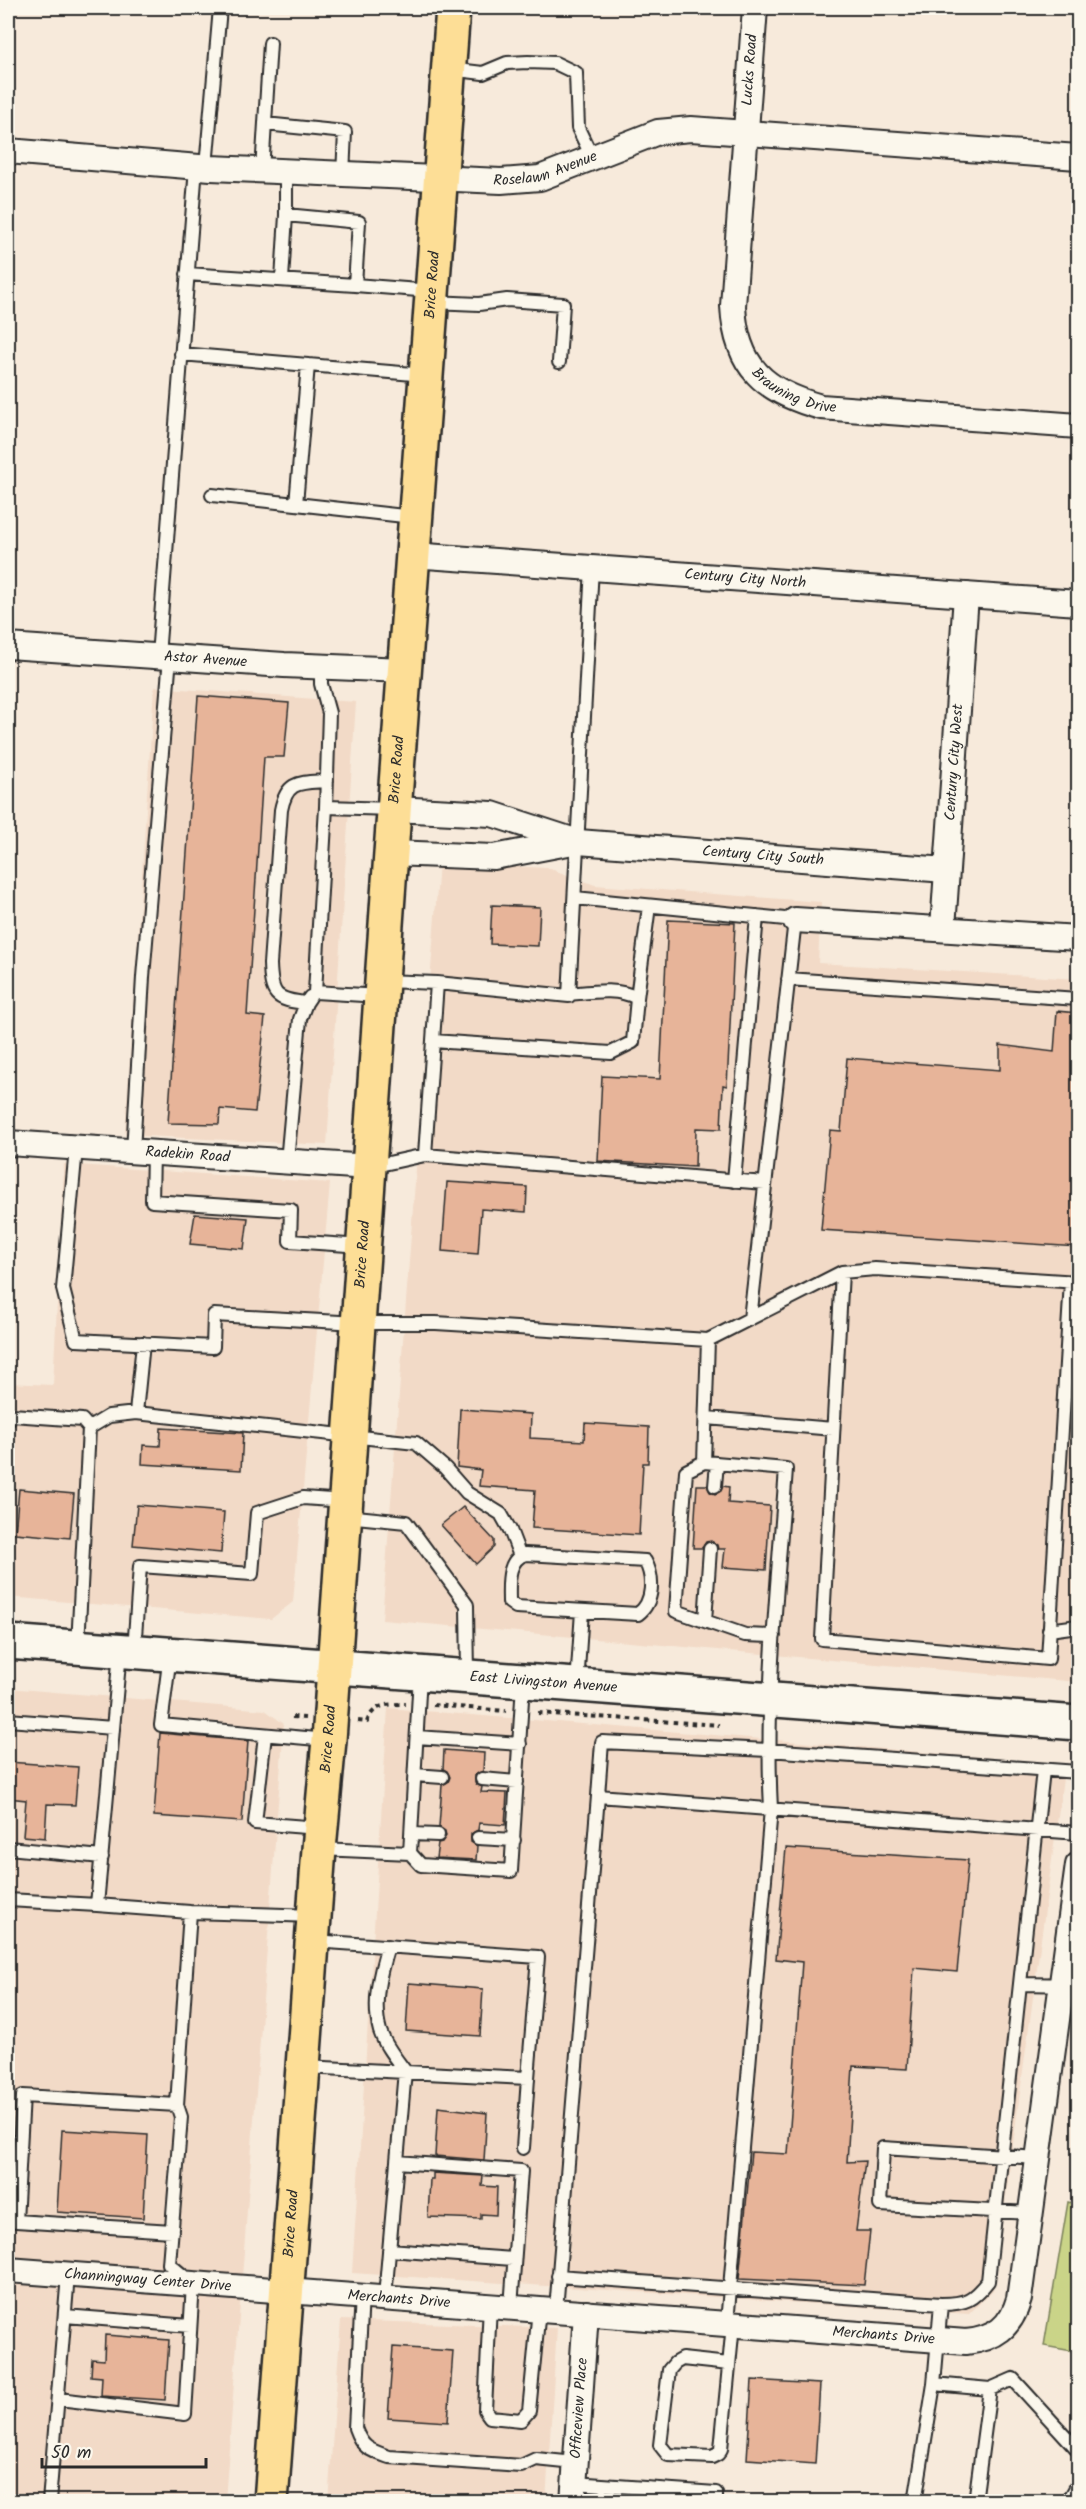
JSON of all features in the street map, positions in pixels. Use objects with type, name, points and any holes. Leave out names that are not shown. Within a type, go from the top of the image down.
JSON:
[{"type":"main road","name":"Brice Road","points":[[272,2502],[320,1839],[330,1730],[381,988],[453,8]]},
{"type":"main road","name":"East Livingston Avenue","points":[[8,1642],[334,1666],[419,1689],[468,1677],[522,1697],[577,1685],[1078,1723]]},
{"type":"street","name":"Lucks Road","points":[[746,133],[755,8]]},
{"type":"street","name":"Roselawn Avenue","points":[[8,151],[201,167],[501,181],[540,178],[658,132],[691,129],[1078,157]]},
{"type":"street","name":"Brauning Drive","points":[[746,133],[733,306],[734,330],[743,354],[757,374],[775,391],[821,407],[1078,426]]},
{"type":"street","name":"Century City North","points":[[412,555],[1078,603]]},
{"type":"street","name":"Century City West","points":[[943,928],[966,595]]},
{"type":"street","name":"Astor Avenue","points":[[8,646],[404,670]]},
{"type":"street","name":"Century City South","points":[[394,809],[492,814],[579,842],[946,870]]},
{"type":"street","name":"Century City South","points":[[391,853],[494,857],[579,842]]},
{"type":"street","points":[[795,920],[1078,938]]},
{"type":"street","name":"Radekin Road","points":[[8,1143],[369,1167]]},
{"type":"street","name":"Merchants Drive","points":[[287,2289],[937,2339],[980,2340],[1002,2331],[1010,2322],[1019,2299],[1038,2158],[1070,1985],[1078,1865]]},
{"type":"street","name":"Channingway Center Drive","points":[[8,2270],[287,2289]]},
{"type":"street","name":"Officeview Place","points":[[574,2483],[586,2313]]},
{"type":"lane","points":[[220,8],[187,274],[181,354],[143,977],[143,1153],[152,1201],[291,1210],[290,1241],[363,1246]]},
{"type":"lane","points":[[270,43],[265,124],[286,215],[282,280]]},
{"type":"lane","points":[[448,69],[483,73],[507,63],[528,62],[555,63],[576,73],[579,128],[592,158]]},
{"type":"lane","points":[[265,124],[345,132],[343,175]]},
{"type":"lane","points":[[286,215],[359,222],[355,285]]},
{"type":"lane","points":[[187,274],[355,285],[479,304],[507,300],[563,304],[559,362]]},
{"type":"lane","points":[[181,354],[426,375]]},
{"type":"lane","points":[[296,504],[308,365]]},
{"type":"lane","points":[[212,495],[415,517]]},
{"type":"lane","points":[[569,994],[579,842],[592,567]]},
{"type":"lane","points":[[287,1162],[300,1019],[306,1003],[315,992],[329,713],[321,684],[321,666]]},
{"type":"lane","points":[[306,1003],[285,1001],[275,994],[270,980],[284,797],[290,787],[301,783],[327,781]]},
{"type":"lane","points":[[326,807],[394,809]]},
{"type":"lane","points":[[575,898],[795,920],[750,1319]]},
{"type":"lane","points":[[433,1041],[611,1053],[633,1042],[649,906]]},
{"type":"lane","points":[[734,1181],[757,916]]},
{"type":"lane","points":[[788,979],[1078,999]]},
{"type":"lane","points":[[315,992],[437,982],[569,996],[569,994],[603,991],[628,993],[637,998]]},
{"type":"lane","points":[[425,1155],[437,982]]},
{"type":"lane","points":[[76,1148],[63,1289],[76,1340],[213,1347],[214,1316],[358,1323],[436,1323],[708,1340],[842,1272],[875,1269],[1075,1281],[1048,1659],[822,1640],[842,1272]]},
{"type":"lane","points":[[369,1167],[425,1155],[765,1183]]},
{"type":"lane","points":[[708,1340],[707,1418],[710,1463],[715,1486]]},
{"type":"lane","points":[[136,1413],[143,1343]]},
{"type":"lane","points":[[89,1428],[109,1416],[136,1413],[416,1443],[445,1468],[467,1493],[501,1514],[510,1530],[519,1556]]},
{"type":"lane","points":[[8,1421],[12,1415],[82,1420],[89,1428],[78,1647]]},
{"type":"lane","points":[[707,1418],[833,1429]]},
{"type":"lane","points":[[729,2364],[682,2359],[669,2370],[660,2445],[668,2455],[712,2457],[721,2449],[729,2364],[730,2289],[771,1809],[768,1750],[769,1700],[774,1636],[786,1469],[710,1463],[686,1471],[676,1611],[745,1635],[774,1636]]},
{"type":"lane","points":[[97,1905],[114,1728],[141,1566],[252,1574],[256,1513],[303,1498],[406,1522],[467,1605],[468,1677]]},
{"type":"lane","points":[[705,1621],[710,1549]]},
{"type":"lane","points":[[526,1554],[645,1561],[651,1573],[649,1602],[638,1614],[516,1606],[509,1602],[510,1570],[519,1556],[526,1554]]},
{"type":"lane","points":[[577,1685],[582,1611]]},
{"type":"lane","points":[[1049,1630],[1078,1626]]},
{"type":"lane","points":[[170,1654],[161,1725],[265,1735],[330,1730]]},
{"type":"lane","points":[[410,1853],[419,1689]]},
{"type":"lane","points":[[265,1735],[255,1823],[320,1839],[410,1853],[421,1865],[511,1871],[522,1697]]},
{"type":"lane","points":[[8,1720],[114,1728]]},
{"type":"lane","points":[[417,1737],[519,1744]]},
{"type":"lane","points":[[397,2162],[521,2171],[513,2259],[501,2306],[485,2410],[490,2417],[521,2420],[529,2411],[547,2310],[558,2276],[602,1742],[768,1750],[1078,1772]]},
{"type":"lane","points":[[558,2276],[940,2304],[956,2304],[974,2298],[988,2281],[1043,1770]]},
{"type":"lane","points":[[415,1775],[442,1777]]},
{"type":"lane","points":[[482,1779],[517,1782]]},
{"type":"lane","points":[[598,1796],[1078,1833]]},
{"type":"lane","points":[[412,1834],[438,1835]]},
{"type":"lane","points":[[478,1838],[514,1840]]},
{"type":"lane","points":[[8,1848],[102,1857]]},
{"type":"lane","points":[[8,1900],[190,1912],[314,1929],[388,1946],[538,1957],[523,2148]]},
{"type":"lane","points":[[59,2399],[185,2414],[192,2284],[169,2264],[181,2117],[177,2105],[190,1912]]},
{"type":"lane","points":[[388,1946],[379,1975],[380,2030],[389,2049],[405,2071],[389,2250],[360,2336],[355,2428],[360,2442],[372,2451],[389,2457],[521,2466],[536,2459],[574,2483],[653,2495],[716,2493],[716,2502]]},
{"type":"lane","points":[[1020,1984],[1070,1985]]},
{"type":"lane","points":[[303,2067],[528,2078]]},
{"type":"lane","points":[[172,2231],[16,2221],[23,2096],[177,2105]]},
{"type":"lane","points":[[1031,2213],[880,2205],[884,2148],[1038,2158]]},
{"type":"lane","points":[[389,2250],[513,2259]]},
{"type":"lane","points":[[49,2502],[68,2275]]},
{"type":"lane","points":[[915,2502],[934,2384],[940,2304]]},
{"type":"lane","points":[[65,2316],[190,2326]]},
{"type":"lane","points":[[934,2384],[990,2389],[1013,2379],[1078,2450]]},
{"type":"lane","points":[[975,2502],[990,2389]]},
{"type":"lane","points":[[1068,2502],[1078,2484]]},
{"type":"path","points":[[292,1717],[330,1730],[367,1722],[369,1714],[419,1689],[522,1697],[721,1726]]},
{"type":"shaded area","points":[[154,687],[356,702],[327,1145],[125,1135]]},
{"type":"shaded area","points":[[439,863],[548,868],[595,885],[821,902],[818,963],[1078,979],[1078,1682],[382,1620]]},
{"type":"shaded area","points":[[64,1164],[330,1183],[293,1602],[271,1619],[8,1597],[8,1383],[53,1385]]},
{"type":"shaded area","points":[[8,1688],[265,1710],[284,1724],[225,2501],[8,2501]]},
{"type":"shaded area","points":[[388,1708],[1065,1764],[993,2290],[969,2314],[352,2273]]},
{"type":"shaded area","points":[[341,2320],[557,2328],[546,2501],[328,2502]]},
{"type":"green space","points":[[1068,2202],[1078,2204],[1078,2352],[1044,2346]]},
{"type":"building","points":[[198,696],[289,703],[284,757],[264,757],[247,1015],[265,1017],[255,1112],[220,1109],[219,1124],[168,1123]]},
{"type":"building","points":[[492,905],[540,907],[538,946],[490,944]]},
{"type":"building","points":[[668,920],[735,923],[727,1086],[723,1085],[721,1129],[696,1128],[695,1167],[598,1161],[602,1076],[660,1079]]},
{"type":"building","points":[[1057,1011],[1078,1013],[1078,1247],[821,1230],[830,1130],[841,1131],[847,1058],[1000,1070],[1000,1045],[1054,1052]]},
{"type":"building","points":[[447,1182],[527,1187],[526,1212],[481,1209],[478,1254],[442,1251]]},
{"type":"building","points":[[195,1214],[248,1218],[244,1249],[190,1244]]},
{"type":"building","points":[[460,1409],[531,1414],[530,1438],[584,1441],[585,1423],[649,1427],[648,1463],[643,1463],[639,1535],[532,1528],[535,1490],[479,1486],[481,1470],[457,1467]]},
{"type":"building","points":[[161,1428],[243,1433],[241,1470],[142,1464],[143,1445],[160,1446]]},
{"type":"building","points":[[697,1485],[707,1485],[710,1492],[715,1494],[721,1491],[723,1486],[729,1487],[728,1503],[770,1506],[766,1570],[723,1567],[725,1549],[718,1549],[717,1545],[711,1541],[706,1542],[702,1548],[693,1548]]},
{"type":"building","points":[[19,1489],[74,1494],[70,1538],[15,1533]]},
{"type":"building","points":[[137,1505],[224,1512],[221,1553],[133,1545]]},
{"type":"building","points":[[463,1507],[494,1540],[494,1547],[476,1564],[441,1525]]},
{"type":"building","points":[[160,1733],[248,1741],[242,1822],[154,1816]]},
{"type":"building","points":[[444,1750],[484,1753],[483,1771],[475,1775],[475,1783],[482,1787],[481,1792],[507,1793],[505,1825],[479,1823],[478,1830],[471,1834],[471,1842],[477,1846],[476,1860],[436,1858],[438,1843],[442,1842],[446,1836],[445,1831],[439,1827],[442,1785],[448,1782],[450,1777],[443,1769]]},
{"type":"building","points":[[8,1762],[78,1767],[75,1805],[47,1804],[45,1838],[23,1836],[26,1800],[8,1798]]},
{"type":"building","points":[[786,1848],[968,1860],[957,1972],[914,1968],[907,2069],[853,2066],[847,2162],[865,2161],[856,2231],[870,2231],[864,2285],[739,2279],[751,2152],[788,2154],[802,1962],[776,1959]]},
{"type":"building","points":[[409,1983],[483,1989],[480,2036],[406,2031]]},
{"type":"building","points":[[438,2107],[487,2113],[484,2160],[435,2156]]},
{"type":"building","points":[[62,2130],[148,2135],[143,2218],[57,2212]]},
{"type":"building","points":[[433,2173],[483,2176],[482,2186],[497,2187],[496,2215],[481,2214],[481,2219],[428,2217],[430,2179],[433,2179]]},
{"type":"building","points":[[105,2335],[169,2340],[165,2400],[101,2396],[102,2377],[91,2376],[92,2359],[104,2360]]},
{"type":"building","points":[[393,2347],[453,2351],[448,2422],[388,2418]]},
{"type":"building","points":[[752,2380],[820,2384],[815,2464],[747,2459]]}]
